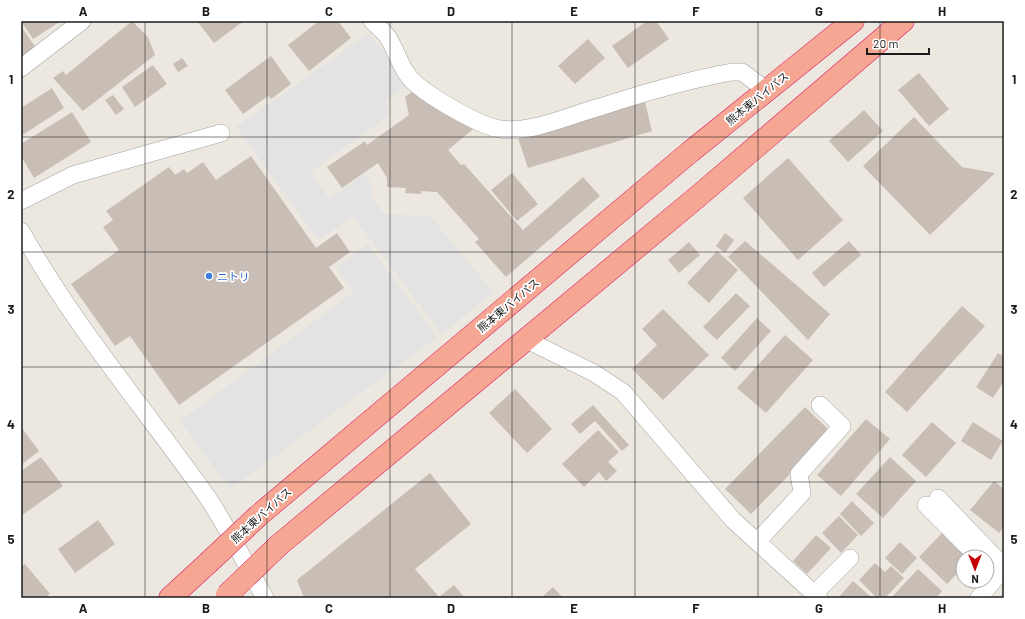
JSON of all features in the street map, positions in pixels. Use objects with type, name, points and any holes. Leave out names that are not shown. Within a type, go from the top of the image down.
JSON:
[{"type":"highway","name":"熊本東バイパス","points":[[170,598],[258,516],[690,152],[853,21]]},
{"type":"highway","points":[[225,597],[279,545],[702,193],[903,21]]},
{"type":"street","points":[[21,68],[82,21]]},
{"type":"street","points":[[372,21],[388,37],[404,70],[416,84],[443,102],[485,125],[499,129],[516,130],[532,127],[624,99],[732,72],[742,72],[766,90]]},
{"type":"street","points":[[21,201],[73,175],[220,133]]},
{"type":"street","points":[[21,231],[36,259],[79,325],[209,500],[265,598]]},
{"type":"street","points":[[525,339],[594,373],[623,392],[733,520],[817,596],[850,558]]},
{"type":"street","points":[[757,542],[802,493],[799,474],[842,426],[820,405]]},
{"type":"street","points":[[971,549],[932,502],[978,549]]},
{"type":"street","points":[[979,598],[998,569]]},
{"type":"shaded area","points":[[369,33],[408,84],[386,101],[389,115],[311,172],[329,199],[365,174],[372,185],[372,196],[384,214],[430,216],[493,292],[442,334],[353,217],[318,240],[236,127]]},
{"type":"shaded area","points":[[368,244],[437,337],[230,489],[180,421],[354,292],[336,268]]},
{"type":"building","points":[[21,21],[61,21],[33,39]]},
{"type":"building","points":[[132,21],[148,37],[155,55],[83,111],[53,78],[63,71],[66,75]]},
{"type":"building","points":[[197,21],[244,21],[214,43]]},
{"type":"building","points":[[319,21],[338,21],[351,38],[309,71],[288,45]]},
{"type":"building","points":[[647,21],[656,21],[669,39],[628,68],[612,46]]},
{"type":"building","points":[[21,26],[36,48],[21,57]]},
{"type":"building","points":[[588,39],[605,58],[575,84],[558,66]]},
{"type":"building","points":[[271,56],[291,84],[271,99],[268,96],[243,114],[225,90]]},
{"type":"building","points":[[182,58],[188,66],[178,72],[173,64]]},
{"type":"building","points":[[153,65],[167,84],[135,107],[122,87]]},
{"type":"building","points":[[919,73],[949,109],[929,126],[898,90]]},
{"type":"building","points":[[52,88],[64,108],[21,136],[21,108]]},
{"type":"building","points":[[416,89],[478,125],[448,150],[461,165],[464,164],[523,230],[583,177],[600,196],[506,277],[475,242],[479,239],[437,192],[421,191],[421,194],[405,193],[406,188],[387,187],[387,178],[378,163],[342,188],[327,167],[365,141],[367,145],[409,115],[405,97]]},
{"type":"building","points":[[113,95],[124,109],[116,115],[105,100]]},
{"type":"building","points":[[645,102],[652,131],[528,168],[518,138]]},
{"type":"building","points":[[864,110],[883,131],[848,162],[829,141]]},
{"type":"building","points":[[72,112],[91,142],[34,178],[21,156],[21,144]]},
{"type":"building","points":[[914,117],[962,167],[995,173],[930,235],[863,166]]},
{"type":"building","name":"ニトリ","points":[[251,156],[316,248],[337,233],[350,252],[329,267],[344,288],[179,405],[130,336],[115,346],[71,284],[119,250],[103,227],[113,220],[106,211],[169,167],[175,175],[184,169],[187,173],[203,162],[216,180]]},
{"type":"building","points":[[788,158],[843,220],[798,260],[743,198]]},
{"type":"building","points":[[512,173],[538,204],[517,221],[491,190]]},
{"type":"building","points":[[725,233],[734,240],[725,253],[716,246]]},
{"type":"building","points":[[745,241],[830,314],[808,340],[728,257]]},
{"type":"building","points":[[849,241],[861,255],[824,287],[812,273]]},
{"type":"building","points":[[689,242],[700,255],[679,273],[668,260]]},
{"type":"building","points":[[717,251],[738,270],[709,303],[687,283]]},
{"type":"building","points":[[736,293],[750,306],[717,340],[703,327]]},
{"type":"building","points":[[962,306],[985,326],[907,412],[885,392]]},
{"type":"building","points":[[663,309],[709,355],[663,400],[632,369],[657,345],[642,329]]},
{"type":"building","points":[[757,318],[771,331],[735,371],[721,358]]},
{"type":"building","points":[[785,335],[813,360],[766,413],[737,388]]},
{"type":"building","points":[[998,353],[1004,357],[1004,381],[993,398],[976,387]]},
{"type":"building","points":[[515,389],[552,429],[527,453],[489,413]]},
{"type":"building","points":[[593,405],[629,445],[622,451],[595,421],[580,434],[571,424]]},
{"type":"building","points":[[805,407],[831,432],[751,514],[725,489]]},
{"type":"building","points":[[866,419],[890,439],[841,496],[817,475]]},
{"type":"building","points":[[932,422],[956,443],[926,477],[902,455]]},
{"type":"building","points":[[973,422],[1003,441],[991,460],[961,441]]},
{"type":"building","points":[[21,427],[39,451],[21,465]]},
{"type":"building","points":[[598,430],[619,452],[608,462],[617,471],[606,481],[599,472],[584,487],[562,464]]},
{"type":"building","points":[[41,457],[63,486],[21,516],[21,471]]},
{"type":"building","points":[[890,457],[916,481],[883,518],[856,494]]},
{"type":"building","points":[[430,473],[471,524],[415,569],[439,597],[454,585],[465,598],[304,598],[297,580]]},
{"type":"building","points":[[994,481],[1004,489],[1004,527],[999,533],[970,510]]},
{"type":"building","points":[[852,501],[874,523],[861,536],[840,514]]},
{"type":"building","points":[[839,516],[858,535],[841,553],[822,533]]},
{"type":"building","points":[[98,520],[115,544],[75,573],[58,549]]},
{"type":"building","points":[[945,530],[965,549],[955,549],[955,576],[947,584],[919,557]]},
{"type":"building","points":[[816,535],[831,548],[807,574],[793,561]]},
{"type":"building","points":[[900,542],[917,558],[902,574],[885,558]]},
{"type":"building","points":[[875,563],[885,572],[891,566],[904,578],[885,598],[877,598],[859,580]]},
{"type":"building","points":[[25,564],[50,594],[44,598],[21,598],[21,567]]},
{"type":"building","points":[[918,569],[942,591],[936,598],[891,598]]},
{"type":"building","points":[[853,581],[872,598],[838,598]]},
{"type":"building","points":[[553,587],[563,598],[541,598]]},
{"type":"place","name":"ニトリ","points":[[209,276]]}]
